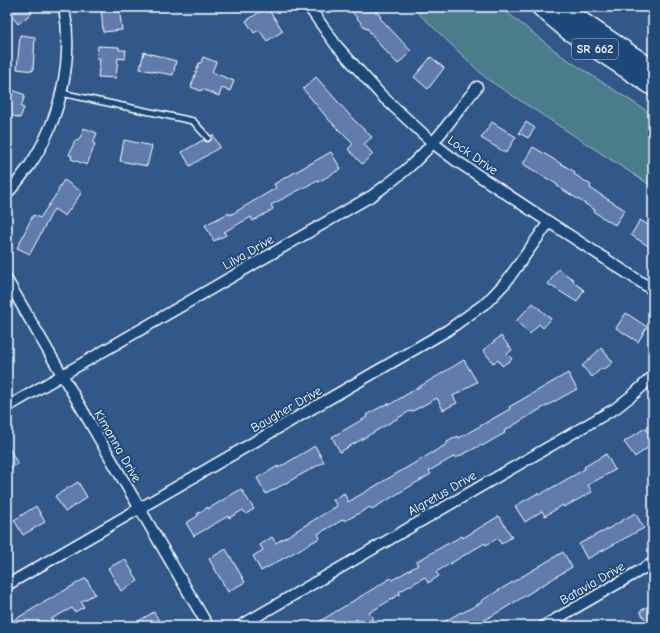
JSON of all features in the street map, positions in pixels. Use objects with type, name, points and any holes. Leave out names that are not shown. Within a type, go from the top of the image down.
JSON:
[{"type":"main road","name":"SR 662","points":[[540,7],[568,31],[653,87]]},
{"type":"main road","name":"SR 662","points":[[561,7],[653,69]]},
{"type":"street","points":[[7,194],[29,166],[41,146],[50,126],[61,93],[67,56],[67,34],[64,7]]},
{"type":"street","name":"Lock Drive","points":[[309,7],[336,45],[382,96],[433,143],[455,160],[653,290]]},
{"type":"street","name":"Lilva Drive","points":[[7,407],[372,195],[410,166],[433,143],[477,87]]},
{"type":"street","name":"Baugher Drive","points":[[7,585],[448,330],[487,302],[506,282],[549,222]]},
{"type":"street","name":"Kimanna Drive","points":[[7,280],[208,626]]},
{"type":"street","name":"Algretus Drive","points":[[240,626],[616,408],[653,376]]},
{"type":"street","name":"Batavia Drive","points":[[544,626],[653,563]]},
{"type":"lane","points":[[61,93],[193,121],[208,138]]},
{"type":"green space","points":[[412,7],[500,7],[562,56],[653,115],[653,187],[487,79]]},
{"type":"building","points":[[7,7],[28,7],[32,13],[18,24],[7,10]]},
{"type":"building","points":[[101,7],[119,7],[122,30],[103,32]]},
{"type":"building","points":[[267,7],[283,31],[267,41],[259,30],[254,33],[246,21]]},
{"type":"building","points":[[348,7],[373,7],[381,17],[380,18],[411,51],[398,64]]},
{"type":"building","points":[[20,35],[35,37],[33,71],[17,69]]},
{"type":"building","points":[[98,46],[119,47],[119,50],[126,50],[125,59],[118,58],[116,78],[98,77],[100,59],[97,59]]},
{"type":"building","points":[[144,52],[176,61],[173,75],[140,69]]},
{"type":"building","points":[[203,57],[216,62],[212,72],[234,81],[230,91],[222,88],[219,96],[202,89],[201,91],[191,87],[199,63],[201,63]]},
{"type":"building","points":[[431,57],[444,68],[428,89],[414,77]]},
{"type":"building","points":[[316,77],[354,120],[372,137],[364,144],[373,154],[362,164],[348,149],[353,144],[329,120],[303,89]]},
{"type":"building","points":[[10,89],[25,95],[21,107],[24,108],[20,118],[7,114],[7,95]]},
{"type":"building","points":[[492,122],[516,137],[506,153],[481,138]]},
{"type":"building","points":[[526,122],[535,128],[528,138],[519,133]]},
{"type":"building","points":[[84,128],[97,133],[93,143],[95,144],[87,165],[71,159],[72,156],[69,155],[75,140],[78,141]]},
{"type":"building","points":[[213,135],[220,147],[190,166],[182,152],[203,140],[207,142],[210,141],[212,139],[211,136]]},
{"type":"building","points":[[124,140],[152,146],[147,166],[120,161]]},
{"type":"building","points":[[533,147],[575,172],[574,174],[591,185],[590,188],[625,210],[615,225],[594,212],[595,210],[557,186],[558,185],[523,164]]},
{"type":"building","points":[[331,152],[341,169],[271,205],[273,209],[253,221],[251,217],[224,232],[226,235],[214,241],[205,225],[229,213],[230,215],[276,188],[274,184]]},
{"type":"building","points":[[64,180],[82,192],[65,216],[54,209],[30,254],[17,248],[33,215],[40,218]]},
{"type":"building","points":[[640,220],[653,228],[653,249],[631,235]]},
{"type":"building","points":[[558,269],[574,280],[573,282],[584,290],[577,302],[548,284]]},
{"type":"building","points":[[533,303],[551,319],[543,328],[539,324],[530,334],[516,321]]},
{"type":"building","points":[[626,313],[647,327],[638,342],[616,328]]},
{"type":"building","points":[[501,336],[512,350],[507,354],[512,359],[502,366],[498,360],[493,363],[483,350]]},
{"type":"building","points":[[601,348],[613,362],[604,370],[602,368],[592,377],[582,366]]},
{"type":"building","points":[[464,360],[477,382],[453,396],[457,403],[443,410],[437,398],[411,412],[410,411],[340,452],[332,437],[367,417],[366,415],[388,403],[389,405]]},
{"type":"building","points":[[568,373],[577,389],[504,431],[505,433],[482,446],[481,445],[456,458],[455,456],[429,471],[431,474],[372,509],[370,507],[345,521],[344,519],[318,534],[320,538],[261,571],[253,556],[263,550],[260,545],[272,537],[276,543],[337,506],[333,500],[344,493],[348,502],[447,444],[447,442],[458,436],[459,438],[510,409],[509,407]]},
{"type":"building","points":[[645,428],[653,440],[653,444],[635,457],[624,442]]},
{"type":"building","points":[[7,445],[18,464],[7,470]]},
{"type":"building","points":[[315,446],[324,462],[266,494],[257,478],[278,466],[278,468]]},
{"type":"building","points":[[606,454],[615,470],[588,485],[592,492],[564,507],[563,505],[545,516],[542,511],[525,522],[515,506],[538,493],[539,495],[585,469],[584,467]]},
{"type":"building","points":[[78,482],[87,497],[65,512],[55,496]]},
{"type":"building","points":[[241,489],[254,509],[246,514],[243,510],[229,518],[228,516],[194,536],[186,523],[198,516],[197,514],[208,507],[208,509]]},
{"type":"building","points":[[36,506],[45,522],[23,535],[14,520]]},
{"type":"building","points":[[635,513],[644,528],[587,559],[579,544]]},
{"type":"building","points":[[499,516],[512,537],[501,544],[498,538],[486,545],[485,543],[436,572],[439,576],[428,583],[425,577],[399,592],[400,594],[369,613],[373,619],[361,626],[357,619],[346,626],[312,626],[391,578],[392,580],[418,565],[416,562],[462,536],[463,538]]},
{"type":"building","points":[[226,549],[245,582],[228,592],[209,559]]},
{"type":"building","points":[[563,552],[572,567],[502,610],[474,626],[437,626],[482,602],[481,601]]},
{"type":"building","points":[[125,559],[138,581],[121,591],[108,568]]},
{"type":"building","points":[[86,578],[95,594],[81,602],[84,607],[75,612],[72,608],[51,619],[55,626],[7,626],[7,624]]},
{"type":"building","points":[[653,604],[653,626],[649,626],[640,611]]},
{"type":"building","points":[[154,612],[162,626],[130,626]]}]
